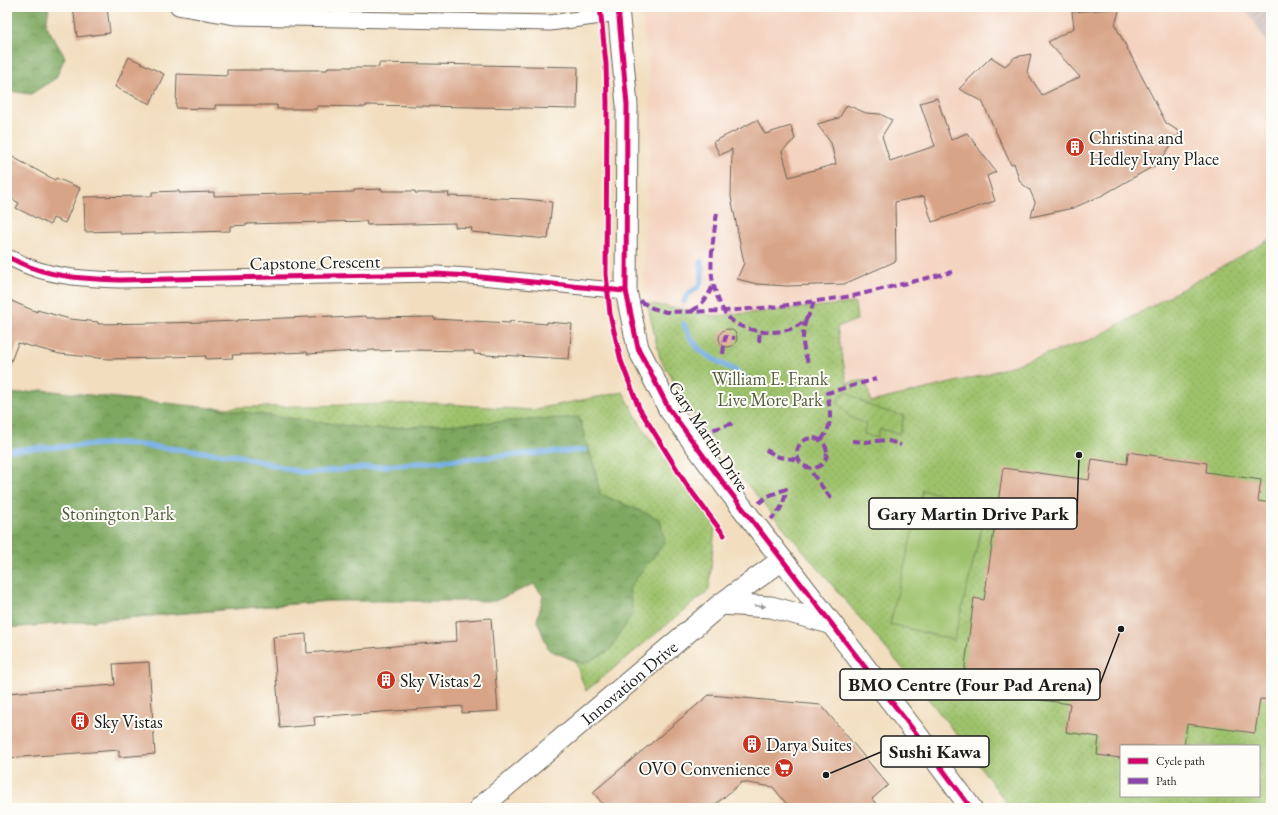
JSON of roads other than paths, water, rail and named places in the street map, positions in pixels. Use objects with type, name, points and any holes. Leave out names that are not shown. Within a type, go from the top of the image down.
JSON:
[{"type":"street","points":[[178,7],[236,17],[550,23],[601,16],[619,9]]},
{"type":"street","name":"Gary Martin Drive","points":[[619,9],[627,105],[626,291],[638,348],[669,409],[726,488],[918,736],[971,808]]},
{"type":"street","name":"Capstone Crescent","points":[[7,256],[30,267],[57,274],[88,279],[128,280],[437,274],[484,276],[626,291]]},
{"type":"street","name":"Innovation Drive","points":[[480,808],[721,604],[782,560]]},
{"type":"street","points":[[721,604],[771,607],[830,623]]},
{"type":"waterway","points":[[684,302],[688,295],[697,288],[701,282],[701,262]]},
{"type":"waterway","points":[[684,324],[690,337],[699,349],[711,358],[736,371],[747,380]]},
{"type":"waterway","points":[[7,450],[121,443],[239,456],[304,473],[585,450]]},
{"type":"place","name":"Christina and Hedley Ivany Place","points":[[1075,147]]},
{"type":"place","name":"Gary Martin Drive Park","points":[[1079,455]]},
{"type":"place","name":"BMO Centre (Four Pad Arena)","points":[[1121,629]]},
{"type":"place","name":"Sky Vistas 2","points":[[386,680]]},
{"type":"place","name":"Sky Vistas","points":[[80,721]]},
{"type":"place","name":"Darya Suites","points":[[752,744]]},
{"type":"place","name":"OVO Convenience","points":[[784,768]]},
{"type":"place","name":"Sushi Kawa","points":[[826,775]]},
{"type":"park label","name":"William E. Frank Live More Park","points":[[770,388]]},
{"type":"park label","name":"Stonington Park","points":[[118,513]]}]
